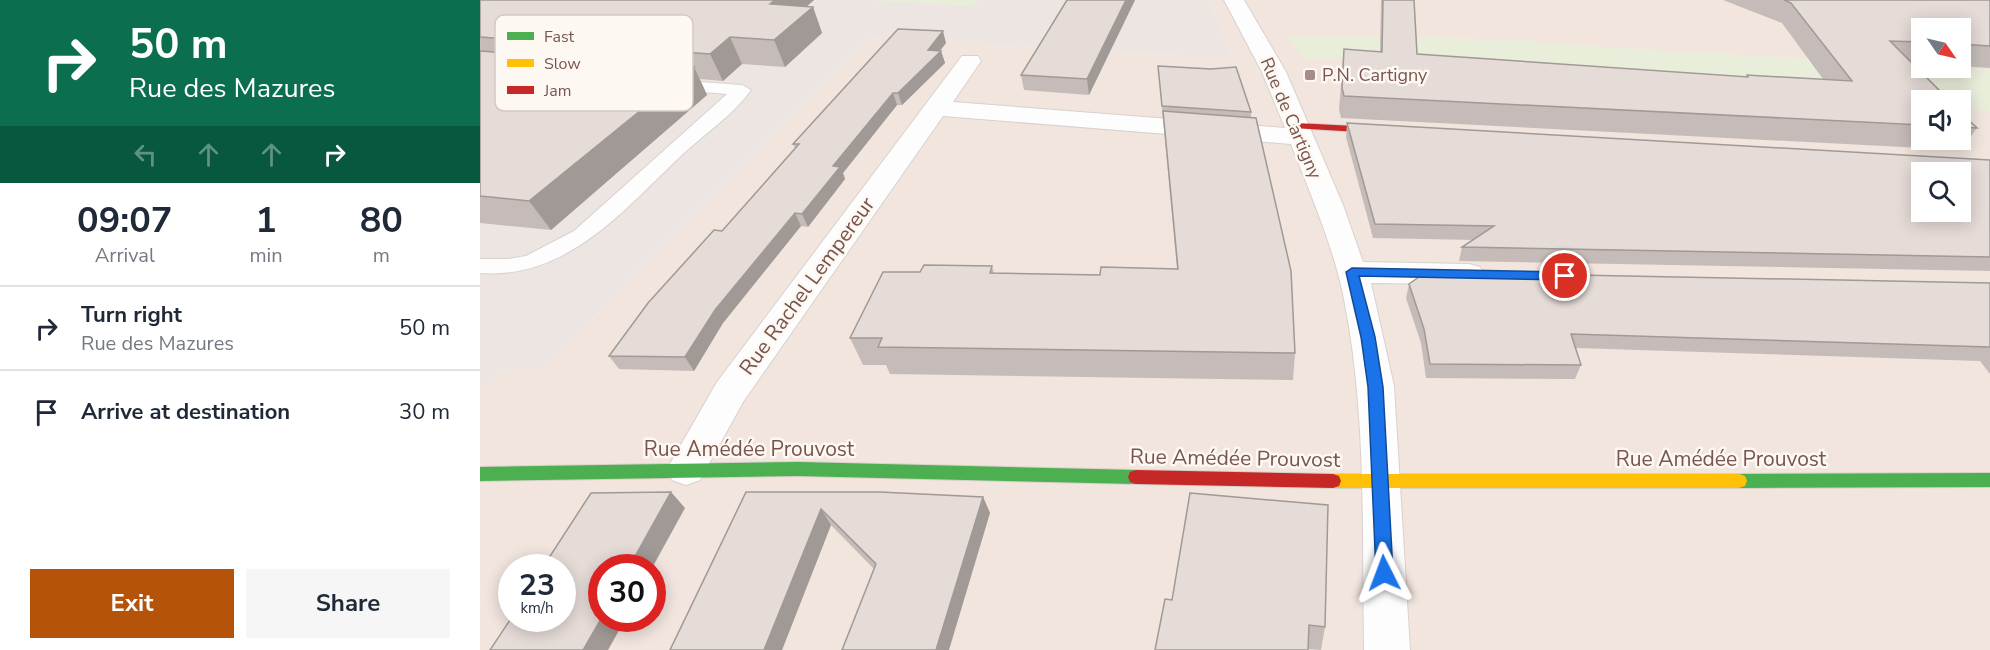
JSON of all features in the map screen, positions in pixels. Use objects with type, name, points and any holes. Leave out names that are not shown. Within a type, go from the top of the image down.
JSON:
[{"type":"street","name":"Rue de Cartigny","points":[[1234,0],[1268,58],[1329,205],[1352,272],[1368,337],[1376,387],[1387,650]]},
{"type":"street","name":"Rue Rachel Lempereur","points":[[686,469],[730,392],[970,61]]},
{"type":"street","points":[[936,108],[1298,132],[1409,132]]},
{"type":"street","points":[[1352,272],[1494,275]]},
{"type":"street","name":"Rue Amédée Prouvost","points":[[480,474],[686,469],[822,469],[1380,482],[1990,480]]},
{"type":"lane","points":[[480,266],[501,269],[526,265],[552,255],[582,236],[742,90],[693,86]]},
{"type":"shaded area","points":[[480,0],[1210,0],[1233,59],[870,37],[543,370],[504,369],[489,384],[480,385]]},
{"type":"shaded area","points":[[1210,0],[1990,0],[1990,650],[480,650],[480,385],[489,384],[504,369],[543,370],[870,37],[1233,59]]},
{"type":"green space","points":[[871,0],[979,0],[974,7]]},
{"type":"green space","points":[[1286,35],[1536,40],[1537,43],[1911,64],[1911,78],[1971,78],[1971,69],[1990,69],[1990,111],[1971,110],[1971,90],[1911,90],[1911,98],[1871,90],[1335,57],[1305,61]]},
{"type":"building","points":[[480,0],[775,0],[770,4],[813,7],[774,40],[730,37],[710,54],[693,53],[693,15],[495,15],[495,38],[480,37]]},
{"type":"building","points":[[1067,0],[1126,0],[1087,79],[1021,75]]},
{"type":"building","points":[[1383,0],[1414,0],[1417,54],[1748,77],[1747,75],[1852,81],[1791,3],[1784,0],[1990,0],[1990,46],[1971,45],[1971,18],[1911,18],[1911,42],[1890,41],[1911,62],[1911,78],[1927,78],[1939,90],[1911,90],[1911,124],[1344,96],[1342,88],[1344,49],[1382,52]]},
{"type":"building","points":[[898,29],[943,31],[928,50],[941,51],[898,93],[893,93],[833,166],[840,167],[802,214],[795,213],[715,310],[685,357],[609,356],[648,303],[714,230],[722,231],[799,144],[793,144]]},
{"type":"building","points":[[480,51],[495,52],[495,111],[640,111],[529,201],[480,196]]},
{"type":"building","points":[[1158,66],[1211,69],[1236,67],[1251,112],[1162,106]]},
{"type":"building","points":[[1163,111],[1256,118],[1291,271],[1295,353],[878,347],[882,338],[850,338],[883,272],[920,272],[924,265],[992,266],[990,273],[1100,275],[1101,267],[1178,269]]},
{"type":"building","points":[[1347,123],[1990,160],[1990,257],[1462,247],[1494,226],[1375,224]]},
{"type":"building","points":[[1426,272],[1990,283],[1990,347],[1571,334],[1581,365],[1430,364],[1424,329],[1409,284]]},
{"type":"building","points":[[671,492],[636,554],[588,554],[588,632],[593,632],[583,650],[490,650],[502,632],[576,632],[576,554],[551,554],[591,493]]},
{"type":"building","points":[[746,492],[880,492],[983,497],[936,650],[842,650],[876,564],[821,509],[764,650],[670,650]]},
{"type":"building","points":[[1190,493],[1328,505],[1325,627],[1309,625],[1308,650],[1155,650],[1165,599],[1172,600]]},
{"type":"traffic: fast","points":[[480,474],[798,469],[1136,477]]},
{"type":"traffic: fast","points":[[1739,481],[1990,480]]},
{"type":"traffic: slow","points":[[1333,481],[1739,481]]},
{"type":"traffic: jam","points":[[1296,126],[1393,131]]},
{"type":"traffic: jam","points":[[1136,477],[1333,481]]},
{"type":"place","name":"P.N. Cartigny","points":[[1310,75]]},
{"type":"route","points":[[1384,573],[1376,387],[1360,297],[1352,272],[1565,276]]}]
